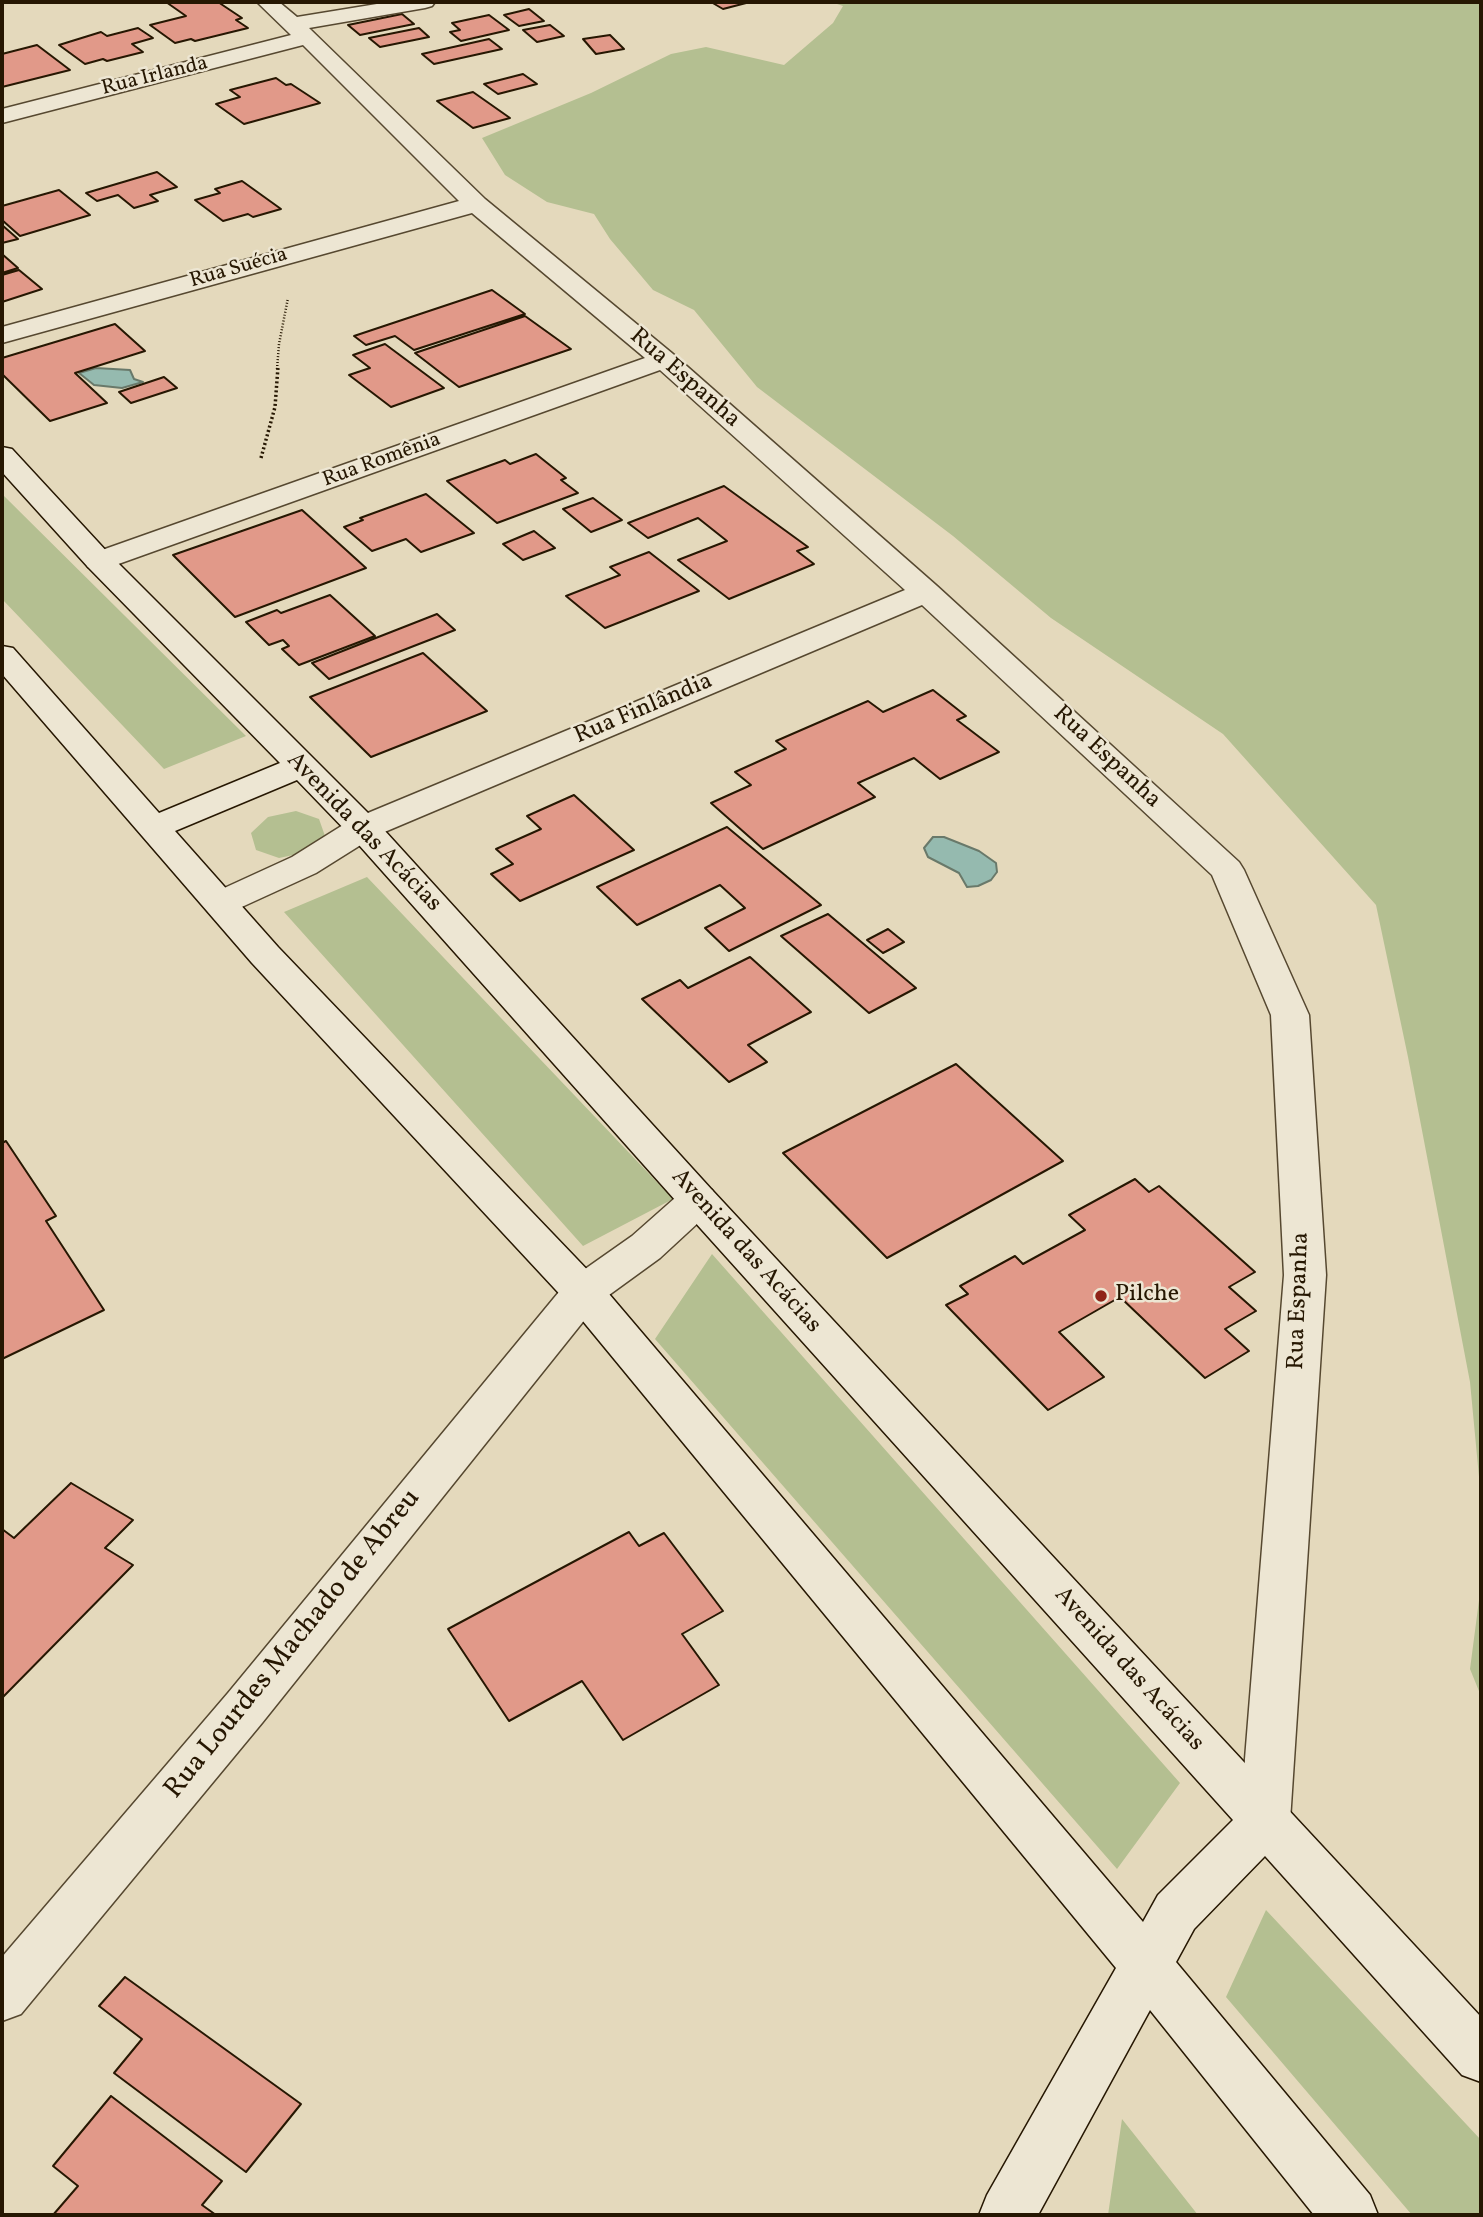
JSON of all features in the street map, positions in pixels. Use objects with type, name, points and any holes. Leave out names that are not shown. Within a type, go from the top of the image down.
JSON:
[{"type":"street","name":"Rua Espanha","points":[[267,2],[300,31],[475,204],[664,360],[926,592],[1227,870],[1290,1015],[1305,1275],[1265,1821]]},
{"type":"street","name":"Rua Irlanda","points":[[2,116],[300,31],[425,2]]},
{"type":"street","name":"Rua Suécia","points":[[2,335],[475,204]]},
{"type":"street","name":"Rua Romênia","points":[[99,561],[664,360]]},
{"type":"street","name":"Avenida das Acácias","points":[[2,455],[99,561],[363,828],[698,1200],[1481,2056]]},
{"type":"street","name":"Rua Finlândia","points":[[221,903],[304,865],[363,828],[926,592]]},
{"type":"street","points":[[2,655],[274,965],[583,1292],[1147,1966],[1350,2215]]},
{"type":"street","points":[[152,828],[300,767]]},
{"type":"street","name":"Rua Lourdes Machado de Abreu","points":[[2,1996],[246,1708],[583,1292],[646,1247],[698,1200]]},
{"type":"street","points":[[1007,2215],[1176,1912],[1265,1821]]},
{"type":"path","points":[[200,525],[259,464],[275,407],[279,344],[290,290]]},
{"type":"green space","points":[[831,2],[1481,2],[1481,1498],[1470,1382],[1376,905],[1223,734],[1051,618],[953,536],[757,387],[694,310],[653,290],[610,239],[594,214],[547,202],[505,175],[482,138],[591,93],[671,54],[706,47],[784,65],[833,23],[843,6]]},
{"type":"green space","points":[[2,494],[246,736],[164,769],[2,599]]},
{"type":"green space","points":[[296,811],[319,819],[325,836],[308,852],[279,858],[256,850],[251,833],[268,817]]},
{"type":"green space","points":[[367,877],[673,1199],[583,1246],[284,912]]},
{"type":"green space","points":[[712,1254],[1180,1783],[1117,1869],[655,1339]]},
{"type":"green space","points":[[1481,1585],[1481,1696],[1470,1669]]},
{"type":"green space","points":[[1266,1910],[1481,2140],[1481,2215],[1412,2215],[1226,1997]]},
{"type":"green space","points":[[1122,2119],[1198,2215],[1108,2215]]},
{"type":"water","points":[[96,368],[130,370],[134,379],[143,382],[122,388],[94,385],[79,373]]},
{"type":"water","points":[[933,837],[944,837],[979,851],[996,863],[997,872],[991,880],[978,886],[967,887],[959,873],[928,857],[924,848]]},
{"type":"building","points":[[166,2],[218,2],[242,18],[236,20],[248,28],[175,43],[150,25],[186,16]]},
{"type":"building","points":[[711,2],[750,2],[723,9]]},
{"type":"building","points":[[529,9],[544,21],[519,26],[504,15]]},
{"type":"building","points":[[402,14],[414,24],[360,35],[348,25]]},
{"type":"building","points":[[489,15],[509,30],[461,41],[450,32],[460,30],[452,23]]},
{"type":"building","points":[[550,25],[564,36],[537,42],[523,30]]},
{"type":"building","points":[[138,28],[153,38],[132,44],[143,52],[107,61],[103,59],[85,64],[59,45],[101,32],[107,36]]},
{"type":"building","points":[[419,28],[429,37],[380,47],[369,38]]},
{"type":"building","points":[[610,35],[624,49],[596,54],[583,39]]},
{"type":"building","points":[[489,39],[502,49],[434,64],[422,54]]},
{"type":"building","points":[[37,45],[70,70],[2,87],[2,54]]},
{"type":"building","points":[[523,74],[537,84],[498,94],[484,84]]},
{"type":"building","points":[[276,78],[286,85],[291,84],[320,103],[244,124],[216,104],[240,97],[230,90]]},
{"type":"building","points":[[473,92],[510,118],[473,128],[437,101]]},
{"type":"building","points":[[157,172],[177,187],[150,195],[158,201],[134,208],[118,195],[97,201],[86,193]]},
{"type":"building","points":[[242,181],[281,209],[253,217],[248,214],[223,221],[195,200],[220,193],[215,189]]},
{"type":"building","points":[[59,190],[90,215],[20,236],[2,220],[2,206]]},
{"type":"building","points":[[2,225],[18,239],[2,243]]},
{"type":"building","points":[[2,254],[18,268],[2,273]]},
{"type":"building","points":[[19,270],[42,289],[2,302],[2,275]]},
{"type":"building","points":[[492,290],[525,314],[414,350],[395,336],[366,345],[354,336]]},
{"type":"building","points":[[525,316],[571,349],[459,387],[415,353]]},
{"type":"building","points":[[115,324],[145,351],[75,373],[107,403],[50,421],[2,374],[2,358]]},
{"type":"building","points":[[385,344],[444,388],[391,407],[349,375],[370,368],[353,355]]},
{"type":"building","points":[[164,377],[177,388],[131,403],[119,392]]},
{"type":"building","points":[[536,454],[566,478],[561,480],[578,493],[497,523],[447,481],[505,460],[510,464]]},
{"type":"building","points":[[724,486],[808,547],[797,551],[814,564],[729,599],[678,560],[727,541],[698,518],[648,538],[628,523]]},
{"type":"building","points":[[426,494],[474,533],[421,552],[406,539],[372,551],[344,527],[363,520],[360,518]]},
{"type":"building","points":[[593,498],[622,520],[591,532],[563,509]]},
{"type":"building","points":[[302,510],[366,568],[235,617],[173,555]]},
{"type":"building","points":[[534,531],[555,548],[523,560],[503,544]]},
{"type":"building","points":[[649,552],[699,591],[605,628],[566,596],[620,575],[610,567]]},
{"type":"building","points":[[330,595],[375,636],[299,665],[282,649],[289,646],[283,640],[269,645],[246,622],[277,610],[281,613]]},
{"type":"building","points":[[437,614],[455,630],[329,679],[312,663]]},
{"type":"building","points":[[423,653],[487,711],[371,757],[310,697]]},
{"type":"building","points":[[933,690],[966,716],[957,720],[999,752],[940,779],[914,758],[858,783],[875,797],[763,849],[711,803],[751,785],[735,772],[786,749],[776,741],[868,701],[883,712]]},
{"type":"building","points":[[574,795],[634,850],[520,901],[491,874],[513,864],[496,849],[541,829],[527,816]]},
{"type":"building","points":[[727,827],[821,905],[729,951],[705,928],[745,908],[720,885],[637,925],[597,887]]},
{"type":"building","points":[[828,914],[916,988],[869,1013],[781,936]]},
{"type":"building","points":[[888,929],[904,942],[883,953],[867,940]]},
{"type":"building","points":[[750,957],[811,1012],[748,1045],[767,1062],[729,1082],[642,999],[680,980],[688,988]]},
{"type":"building","points":[[956,1064],[1063,1161],[887,1258],[783,1153]]},
{"type":"building","points":[[6,1141],[56,1216],[46,1221],[104,1310],[2,1359],[2,1143]]},
{"type":"building","name":"Pilche","points":[[1135,1179],[1149,1192],[1159,1186],[1255,1272],[1229,1287],[1256,1311],[1225,1329],[1249,1351],[1205,1378],[1120,1297],[1059,1332],[1104,1377],[1048,1410],[946,1305],[968,1294],[960,1286],[1015,1256],[1023,1264],[1085,1230],[1069,1215]]},
{"type":"building","points":[[71,1483],[133,1520],[105,1548],[133,1565],[2,1698],[2,1529],[14,1538]]},
{"type":"building","points":[[629,1532],[639,1546],[664,1533],[723,1611],[682,1634],[719,1685],[623,1740],[582,1681],[509,1721],[448,1629]]},
{"type":"building","points":[[125,1977],[301,2104],[246,2172],[114,2073],[142,2039],[99,2006]]},
{"type":"building","points":[[111,2096],[222,2181],[202,2205],[216,2215],[53,2215],[78,2186],[53,2166]]},
{"type":"place","name":"Pilche","points":[[1101,1296]]}]
